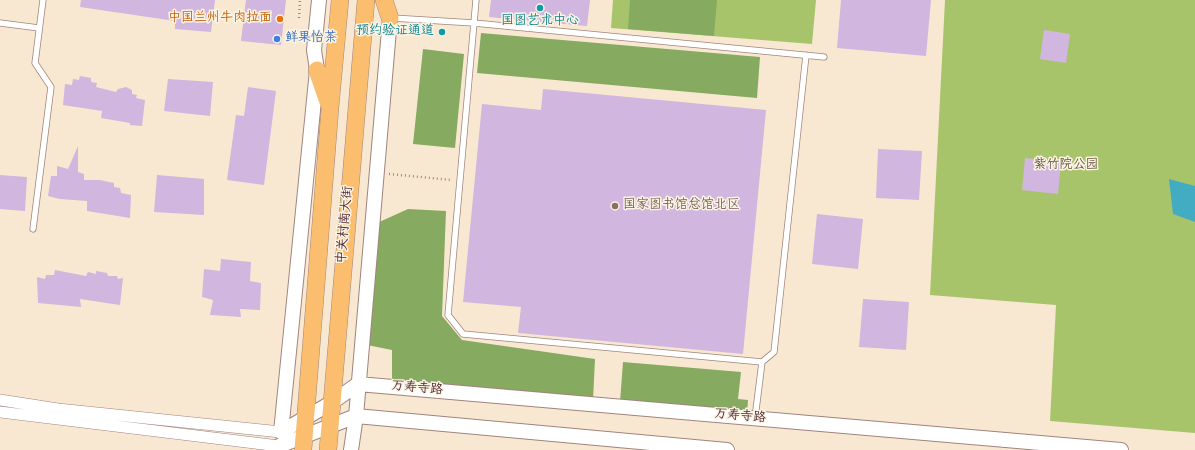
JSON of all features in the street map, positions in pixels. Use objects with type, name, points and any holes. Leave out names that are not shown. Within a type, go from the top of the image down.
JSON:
[{"type":"main road","name":"中关村南大街","points":[[304,443],[330,108],[340,0]]},
{"type":"main road","name":"中关村南大街","points":[[328,450],[366,0]]},
{"type":"main road","points":[[384,0],[390,18]]},
{"type":"main road","points":[[317,70],[330,108]]},
{"type":"street","points":[[281,432],[317,70],[314,50],[319,0]]},
{"type":"street","name":"中关村南大街","points":[[351,450],[356,416],[390,18]]},
{"type":"street","points":[[0,400],[58,409],[281,432],[331,403],[358,384]]},
{"type":"street","name":"万寿寺路","points":[[358,384],[1121,450]]},
{"type":"street","points":[[0,412],[279,446],[304,443],[330,427],[356,416],[727,450]]},
{"type":"lane","points":[[33,229],[51,87],[34,63],[43,0]]},
{"type":"lane","points":[[476,0],[448,315],[463,334],[762,362]]},
{"type":"lane","points":[[390,18],[474,23],[824,57]]},
{"type":"lane","points":[[0,23],[39,28]]},
{"type":"lane","points":[[755,418],[762,362],[774,352],[806,55]]},
{"type":"path","points":[[299,18],[300,0]]},
{"type":"path","points":[[376,173],[460,181]]},
{"type":"green space","points":[[613,0],[816,0],[812,44],[611,28]]},
{"type":"green space","points":[[630,0],[717,0],[714,36],[628,29]]},
{"type":"green space","name":"紫竹院公园","points":[[945,0],[1195,0],[1195,433],[1050,421],[1056,305],[930,295]]},
{"type":"green space","points":[[481,33],[760,57],[757,98],[477,73]]},
{"type":"green space","points":[[423,49],[464,54],[455,148],[413,144]]},
{"type":"green space","points":[[408,209],[446,211],[442,316],[462,340],[595,359],[593,400],[392,381],[392,350],[367,345],[377,223]]},
{"type":"green space","points":[[623,362],[741,372],[738,399],[748,400],[747,414],[620,402]]},
{"type":"water","points":[[1169,179],[1195,186],[1195,222],[1173,214]]},
{"type":"building","points":[[81,0],[215,0],[211,32],[175,29],[175,21],[80,7]]},
{"type":"building","points":[[246,0],[286,0],[281,45],[241,41]]},
{"type":"building","name":"国图艺术中心","points":[[491,0],[590,0],[587,26],[489,17]]},
{"type":"building","points":[[841,0],[931,0],[926,56],[837,48]]},
{"type":"building","points":[[1044,30],[1070,34],[1066,63],[1040,59]]},
{"type":"building","points":[[80,76],[91,78],[91,82],[97,83],[96,87],[116,92],[118,89],[126,87],[132,90],[132,94],[137,95],[136,98],[145,100],[142,126],[130,125],[130,123],[101,118],[102,111],[63,105],[65,84],[72,85],[73,79],[79,80]]},
{"type":"building","points":[[168,79],[213,82],[210,116],[164,111]]},
{"type":"building","points":[[248,87],[276,91],[264,185],[227,180],[236,115],[244,116]]},
{"type":"building","name":"国家图书馆总馆北区","points":[[543,89],[766,110],[743,354],[518,333],[521,307],[463,302],[482,104],[541,110]]},
{"type":"building","points":[[78,146],[78,172],[84,174],[84,180],[100,180],[114,183],[114,187],[120,188],[121,193],[131,195],[130,218],[87,211],[87,201],[60,199],[48,196],[51,176],[57,176],[57,166],[68,169]]},
{"type":"building","points":[[878,149],[922,151],[919,200],[876,198]]},
{"type":"building","points":[[1025,158],[1061,162],[1058,194],[1022,190]]},
{"type":"building","points":[[0,175],[27,177],[25,211],[0,209]]},
{"type":"building","points":[[157,175],[204,179],[204,215],[154,212]]},
{"type":"building","points":[[817,214],[863,219],[858,269],[812,264]]},
{"type":"building","points":[[221,259],[251,262],[250,281],[261,283],[260,310],[240,309],[241,317],[210,315],[213,300],[202,297],[204,269],[220,271]]},
{"type":"building","points":[[55,270],[86,276],[88,272],[96,274],[96,271],[107,273],[108,276],[117,276],[118,279],[123,278],[120,305],[80,299],[81,307],[38,303],[37,277],[45,279],[46,275],[54,275]]},
{"type":"building","points":[[863,299],[909,302],[906,350],[859,347]]},
{"type":"place","name":"国图艺术中心","points":[[540,8]]},
{"type":"place","name":"中国兰州牛肉拉面","points":[[280,19]]},
{"type":"place","name":"预约验证通道","points":[[442,32]]},
{"type":"place","name":"鲜果怡茶","points":[[277,39]]},
{"type":"place","name":"国家图书馆总馆北区","points":[[615,206]]}]
